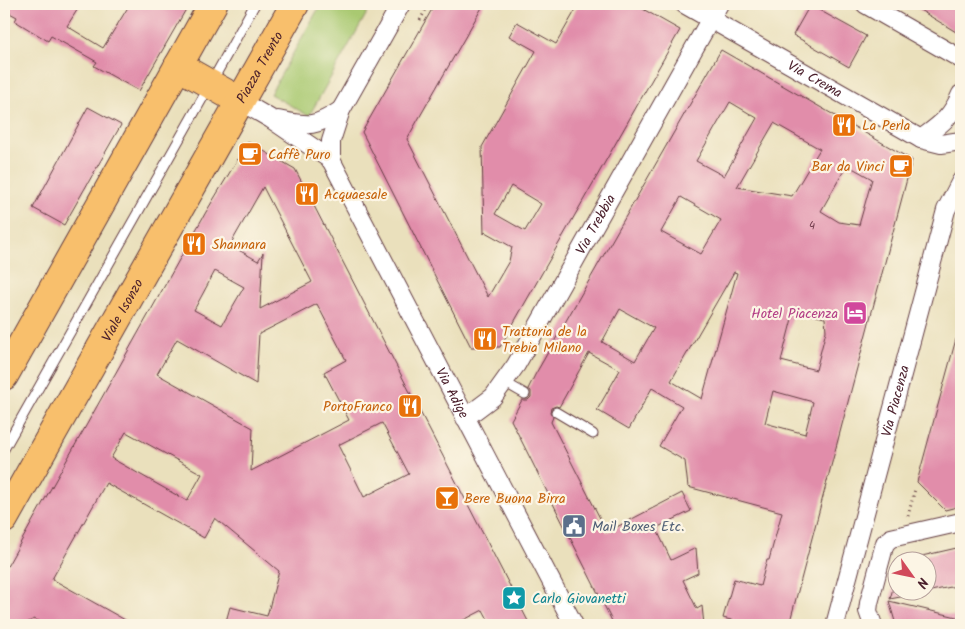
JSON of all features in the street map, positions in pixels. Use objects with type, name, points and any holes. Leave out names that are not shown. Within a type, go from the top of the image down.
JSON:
[{"type":"main road","points":[[4,376],[213,4]]},
{"type":"main road","name":"Piazza Trento","points":[[240,102],[295,4]]},
{"type":"main road","points":[[178,66],[240,102]]},
{"type":"main road","name":"Viale Isonzo","points":[[4,519],[240,102]]},
{"type":"street","points":[[331,160],[331,141],[341,110],[401,4]]},
{"type":"street","name":"Via Crema","points":[[684,4],[715,11],[921,139],[941,144],[961,141]]},
{"type":"street","points":[[865,4],[961,59]]},
{"type":"street","name":"Via Trebbia","points":[[466,418],[493,398],[516,365],[715,11]]},
{"type":"street","points":[[921,139],[950,116],[961,94]]},
{"type":"street","name":"Piazza Trento","points":[[240,102],[271,119],[331,160]]},
{"type":"street","name":"Piazza Trento","points":[[271,119],[312,125],[326,120],[341,110]]},
{"type":"street","name":"Via Adige","points":[[331,160],[574,625]]},
{"type":"street","name":"Via Piacenza","points":[[837,625],[946,210],[961,181]]},
{"type":"street","points":[[874,625],[868,611],[869,603],[885,543],[890,538],[961,522]]},
{"type":"lane","points":[[4,449],[255,4]]},
{"type":"lane","points":[[504,382],[525,394]]},
{"type":"lane","points":[[556,412],[593,434]]},
{"type":"path","points":[[420,20],[429,4]]},
{"type":"path","points":[[908,517],[915,489]]},
{"type":"green space","points":[[321,4],[372,4],[309,116],[270,94]]},
{"type":"building","points":[[4,4],[81,4],[67,26],[103,48],[130,4],[189,4],[139,91],[94,66],[97,62],[51,36],[48,41],[15,21],[17,17],[4,10]]},
{"type":"building","points":[[435,4],[484,4],[407,139],[488,297],[509,261],[512,247],[485,232],[484,234],[482,147],[536,51],[509,36],[517,22],[556,44],[579,4],[634,4],[680,30],[500,347],[471,347],[362,132]],"holes":[[[511,186],[541,204],[525,231],[495,214]]]},
{"type":"building","points":[[910,4],[961,4],[961,35]]},
{"type":"building","points":[[810,5],[866,36],[849,67],[793,35]]},
{"type":"building","points":[[721,50],[912,160],[789,625],[751,625],[723,618],[734,579],[760,586],[782,512],[688,487],[685,461],[659,446],[682,406],[652,388],[629,429],[597,410],[620,370],[589,353],[559,407],[551,408],[550,412],[553,417],[551,422],[607,532],[682,493],[691,511],[656,528],[671,560],[696,548],[698,573],[683,580],[697,609],[702,606],[704,625],[614,625],[511,420],[522,400],[528,400],[531,397],[531,391],[528,389]],"holes":[[[730,102],[757,118],[724,176],[696,161]],[[774,123],[820,149],[792,196],[737,187]],[[847,165],[872,179],[859,225],[839,222],[821,211]],[[681,197],[721,220],[701,254],[661,232]],[[734,272],[737,273],[702,399],[671,381]],[[620,309],[654,328],[635,361],[602,342]],[[794,311],[825,318],[826,331],[816,370],[781,361]],[[773,391],[813,402],[805,434],[765,423]]]},
{"type":"building","points":[[88,107],[121,125],[64,225],[33,208]]},
{"type":"building","points":[[248,142],[295,169],[530,625],[491,625],[483,610],[454,625],[225,625],[230,607],[267,616],[279,571],[215,518],[204,538],[106,483],[52,579],[134,625],[46,625],[34,619],[23,625],[4,625],[4,572],[206,212]],"holes":[[[263,187],[312,282],[260,309],[263,253],[258,261],[230,245]],[[215,271],[244,287],[222,325],[194,310]],[[317,304],[346,360],[324,372],[349,420],[251,471],[253,428],[157,374],[177,339],[256,384],[259,334]],[[382,423],[409,474],[364,497],[338,445]],[[126,432],[202,474],[187,501],[111,458]]]},
{"type":"building","points":[[956,339],[961,339],[961,506],[945,510],[917,482]]},
{"type":"building","points":[[961,547],[961,585],[938,590],[938,552]]},
{"type":"building","points":[[889,602],[961,618],[961,625],[896,625]]},
{"type":"place","name":"La Perla","points":[[844,125]]},
{"type":"place","name":"Caffè Puro","points":[[250,154]]},
{"type":"place","name":"Bar da Vinci","points":[[901,166]]},
{"type":"place","name":"Acquaesale","points":[[307,194]]},
{"type":"place","name":"Shannara","points":[[194,244]]},
{"type":"place","name":"Hotel Piacenza","points":[[855,313]]},
{"type":"place","name":"Trattoria de la Trebia Milano","points":[[485,339]]},
{"type":"place","name":"PortoFranco","points":[[410,406]]},
{"type":"place","name":"Bere Buona Birra","points":[[447,498]]},
{"type":"place","name":"Mail Boxes Etc.","points":[[574,526]]},
{"type":"place","name":"Carlo Giovanetti","points":[[514,598]]}]
